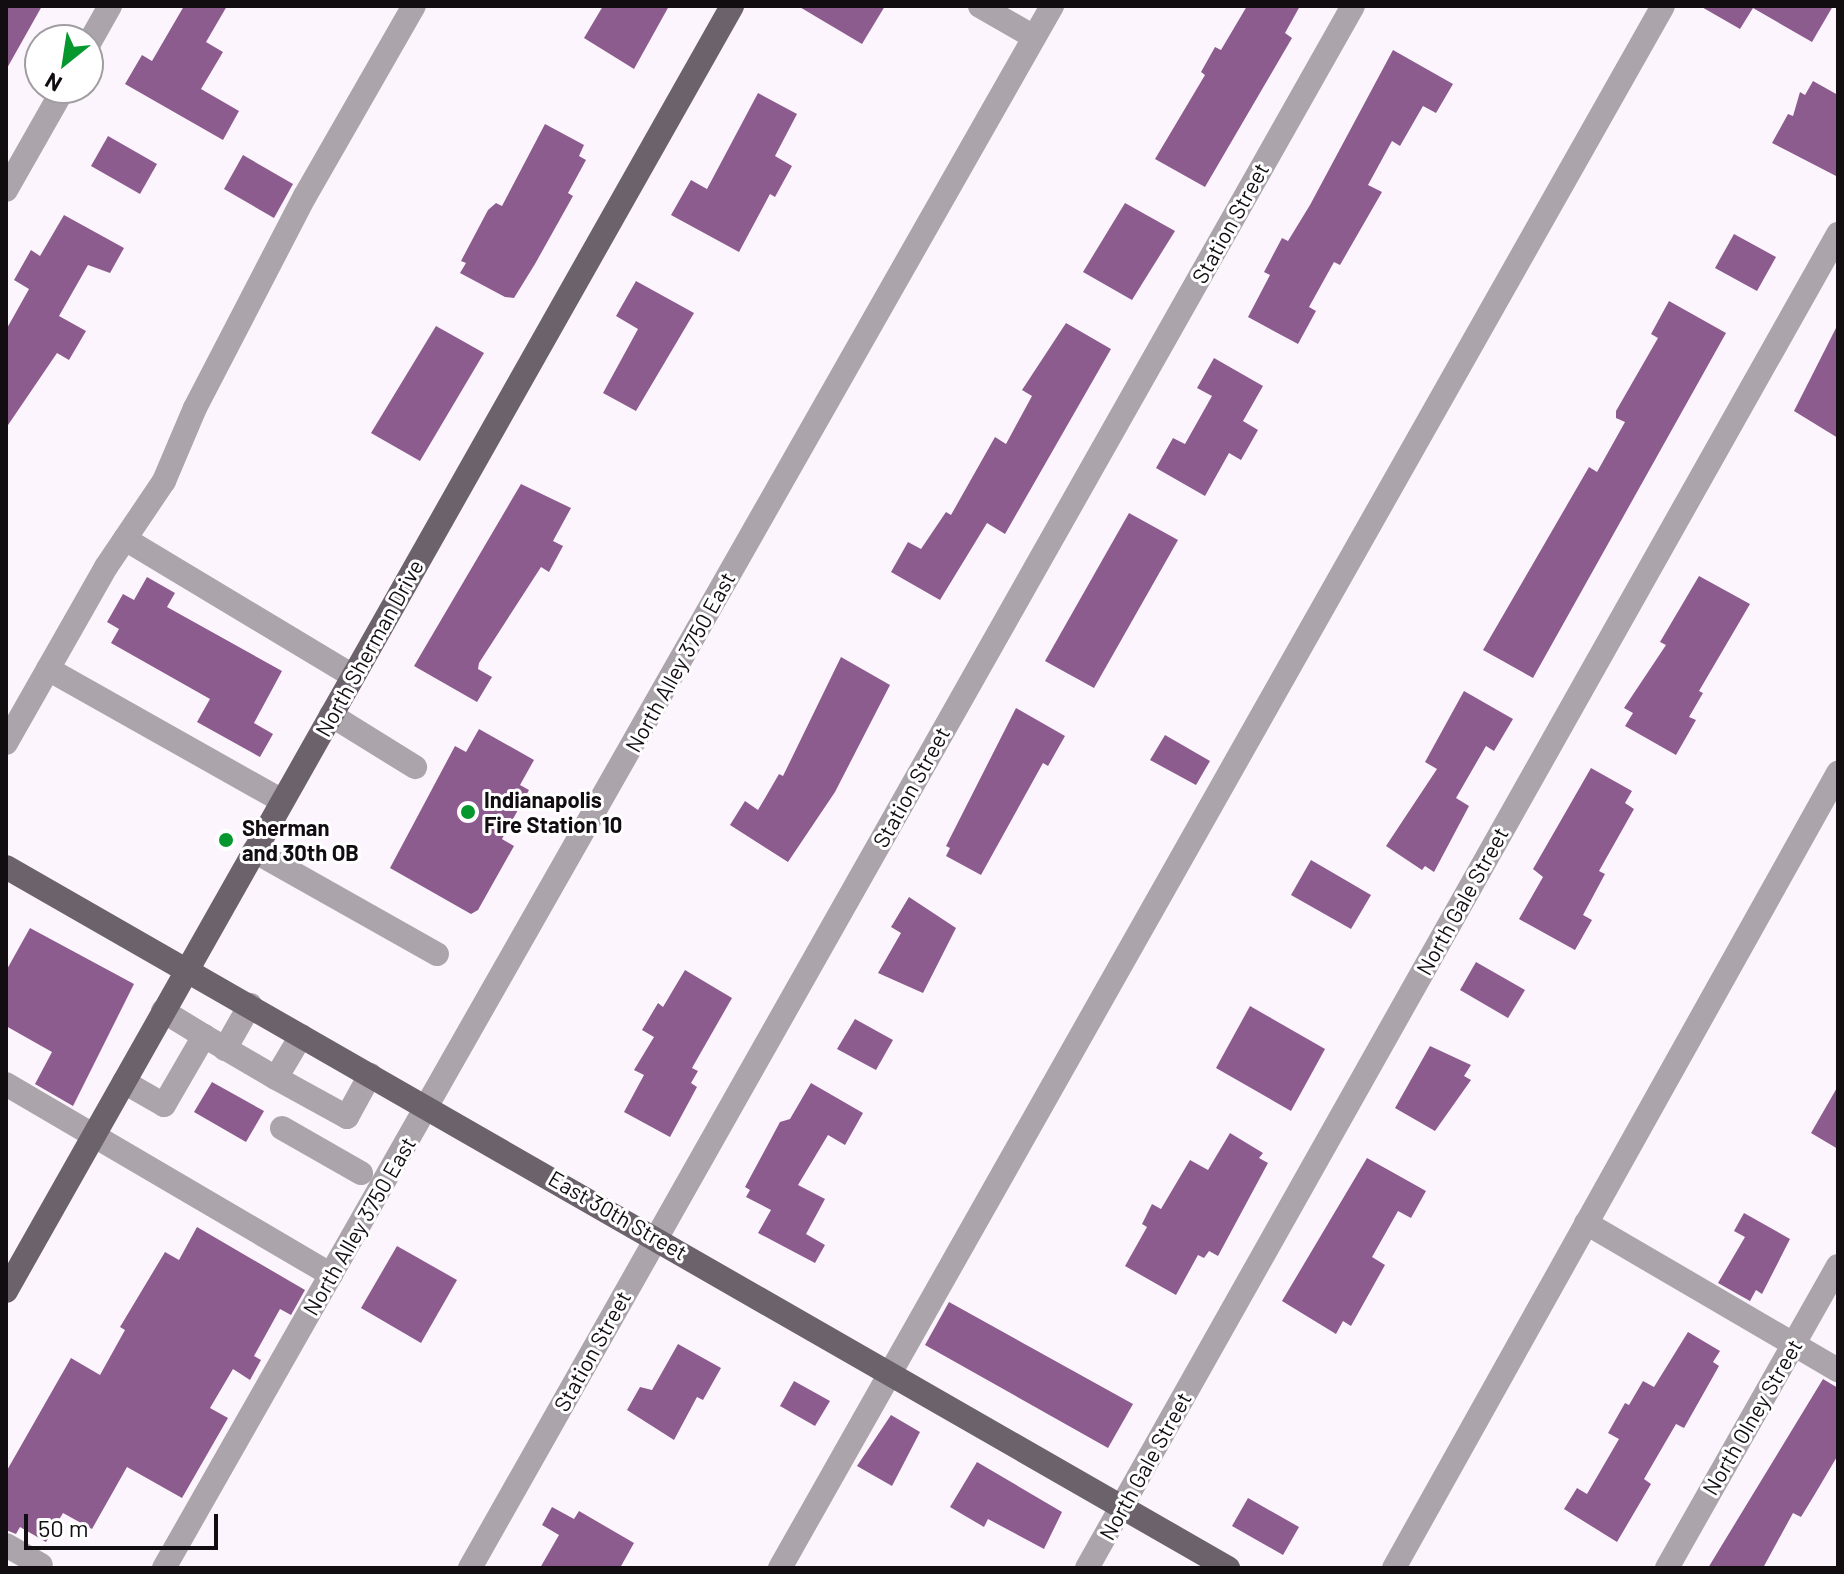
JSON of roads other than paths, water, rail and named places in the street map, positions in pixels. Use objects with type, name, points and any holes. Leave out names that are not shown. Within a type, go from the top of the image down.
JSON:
[{"type":"main road","name":"North Sherman Drive","points":[[8,1284],[732,6]]},
{"type":"main road","name":"East 30th Street","points":[[7,869],[656,1237],[1228,1568]]},
{"type":"street","points":[[100,24],[110,6]]},
{"type":"street","points":[[6,743],[125,539],[164,481],[195,408],[298,210],[414,6]]},
{"type":"street","points":[[980,6],[1034,37]]},
{"type":"street","name":"North Alley 3750 East","points":[[164,1568],[1052,6]]},
{"type":"street","name":"Station Street","points":[[470,1568],[1353,6]]},
{"type":"street","points":[[780,1568],[1663,6]]},
{"type":"street","points":[[6,190],[55,104]]},
{"type":"street","name":"North Gale Street","points":[[1087,1568],[1838,234]]},
{"type":"street","points":[[125,539],[353,676]]},
{"type":"street","points":[[48,669],[282,801]]},
{"type":"street","points":[[331,715],[415,767]]},
{"type":"street","points":[[1394,1568],[1838,773]]},
{"type":"street","points":[[254,851],[437,954]]},
{"type":"street","points":[[225,1049],[250,1005]]},
{"type":"street","points":[[163,1011],[347,1117]]},
{"type":"street","points":[[124,1082],[164,1105],[204,1036]]},
{"type":"street","points":[[276,1078],[301,1036]]},
{"type":"street","points":[[326,1153],[370,1075]]},
{"type":"street","points":[[6,1084],[331,1275]]},
{"type":"street","points":[[282,1128],[361,1173]]},
{"type":"street","points":[[1586,1223],[1838,1370]]},
{"type":"street","name":"North Olney Street","points":[[1667,1568],[1838,1266]]},
{"type":"street","points":[[6,1545],[41,1565]]},
{"type":"place","name":"Indianapolis Fire Station 10","points":[[468,812]]},
{"type":"place","name":"Sherman and 30th OB","points":[[226,840]]}]
